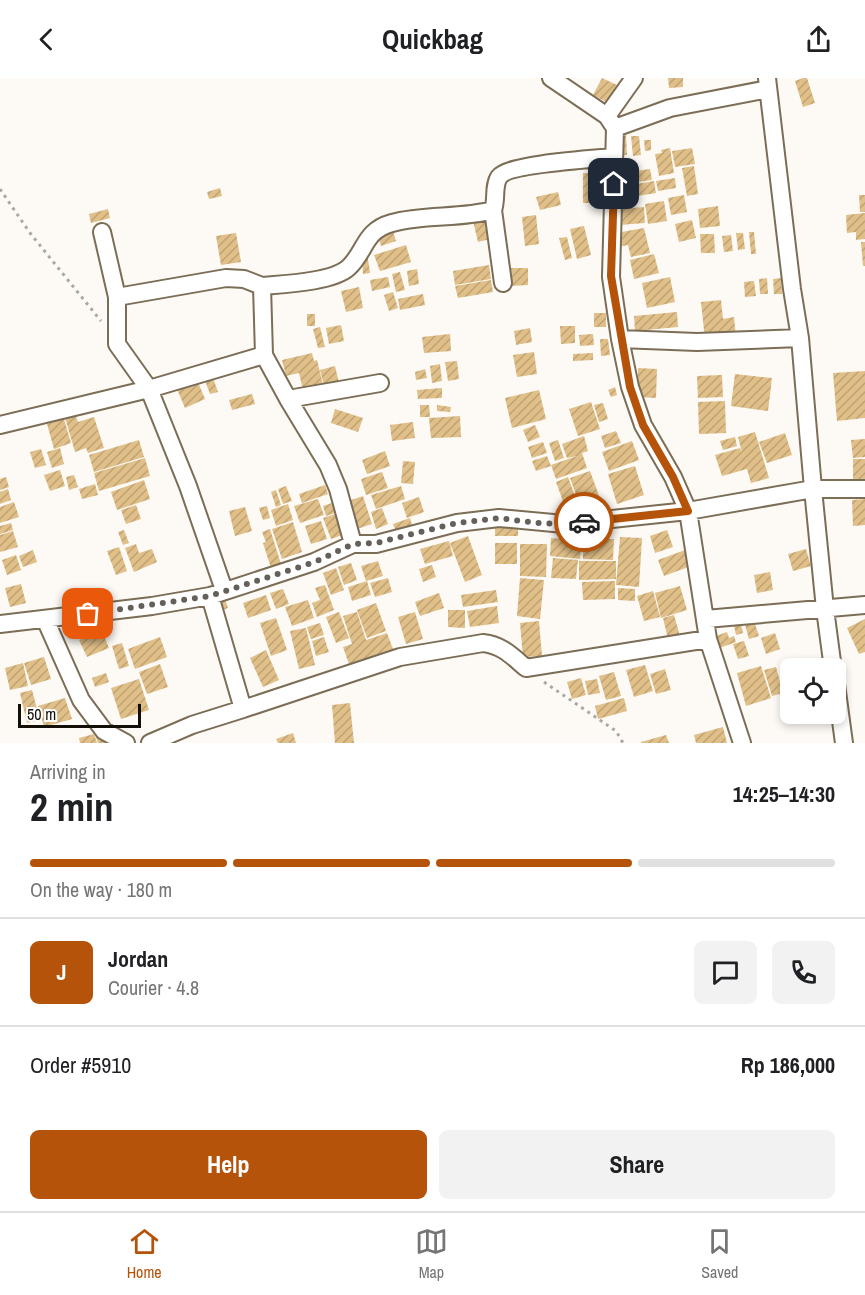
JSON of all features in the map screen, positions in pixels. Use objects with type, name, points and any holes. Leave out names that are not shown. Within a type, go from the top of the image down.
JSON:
[{"type":"street","points":[[551,78],[611,122],[767,84],[800,339],[813,489],[832,658]]},
{"type":"street","points":[[634,78],[611,122],[614,157],[611,276],[620,339],[630,387],[643,425],[673,477],[688,511],[708,639],[742,743]]},
{"type":"street","points":[[503,283],[493,210],[497,181],[506,171],[537,165],[614,157]]},
{"type":"street","points":[[117,297],[226,278],[244,279],[262,286],[310,281],[343,272],[355,260],[371,233],[392,223],[493,210]]},
{"type":"street","points":[[102,232],[117,297],[117,344],[149,389],[188,486],[217,593],[243,709]]},
{"type":"street","points":[[262,286],[264,355],[328,465],[338,489],[353,544]]},
{"type":"street","points":[[620,339],[697,342],[800,339]]},
{"type":"street","points":[[0,425],[149,389],[264,355]]},
{"type":"street","points":[[288,399],[380,383]]},
{"type":"street","points":[[0,624],[152,606],[217,593],[315,562],[353,544],[376,543],[457,523],[499,518],[564,524],[688,511],[813,489],[865,489]]},
{"type":"street","points":[[706,619],[865,605]]},
{"type":"street","points":[[45,619],[81,700],[104,731],[126,743]]},
{"type":"street","points":[[150,743],[192,725],[400,657],[483,643],[504,649],[526,668],[708,639]]},
{"type":"street","points":[[841,724],[844,743]]},
{"type":"path","points":[[0,189],[30,233],[96,314],[117,344]]},
{"type":"path","points":[[526,668],[616,731],[623,743]]},
{"type":"building","points":[[602,78],[617,85],[608,103],[593,95]]},
{"type":"building","points":[[668,78],[683,78],[683,87],[669,88]]},
{"type":"building","points":[[807,78],[815,103],[803,107],[795,81]]},
{"type":"building","points":[[619,135],[626,135],[627,155],[620,155]]},
{"type":"building","points":[[631,136],[639,136],[641,155],[633,156]]},
{"type":"building","points":[[644,140],[651,140],[651,150],[645,151]]},
{"type":"building","points":[[670,148],[674,173],[659,176],[655,154]]},
{"type":"building","points":[[692,148],[695,164],[675,167],[672,151]]},
{"type":"building","points":[[694,166],[698,194],[687,196],[682,168]]},
{"type":"building","points":[[650,169],[652,180],[616,185],[615,174]]},
{"type":"building","points":[[583,173],[598,173],[598,203],[583,203]]},
{"type":"building","points":[[675,178],[676,188],[658,191],[656,181]]},
{"type":"building","points":[[654,181],[656,193],[631,197],[630,185]]},
{"type":"building","points":[[220,188],[222,196],[209,199],[207,192]]},
{"type":"building","points":[[558,192],[561,205],[540,210],[536,197]]},
{"type":"building","points":[[684,195],[687,212],[671,215],[668,198]]},
{"type":"building","points":[[859,195],[865,195],[865,212],[860,212]]},
{"type":"building","points":[[664,201],[667,221],[648,224],[645,204]]},
{"type":"building","points":[[718,206],[720,226],[700,228],[698,209]]},
{"type":"building","points":[[644,207],[645,223],[619,225],[618,209]]},
{"type":"building","points":[[108,209],[110,218],[91,223],[89,214]]},
{"type":"building","points":[[865,213],[865,239],[856,240],[856,232],[847,233],[846,215]]},
{"type":"building","points":[[536,215],[539,244],[525,246],[522,217]]},
{"type":"building","points":[[489,217],[494,238],[478,242],[473,221]]},
{"type":"building","points":[[692,220],[696,238],[679,242],[675,224]]},
{"type":"building","points":[[584,226],[591,255],[577,259],[570,229]]},
{"type":"building","points":[[644,228],[650,253],[631,257],[628,245],[618,247],[616,233]]},
{"type":"building","points":[[393,231],[396,241],[381,246],[378,235]]},
{"type":"building","points":[[749,232],[754,232],[756,254],[751,254]]},
{"type":"building","points":[[236,233],[241,262],[221,265],[216,236]]},
{"type":"building","points":[[736,233],[743,233],[745,249],[738,250]]},
{"type":"building","points":[[700,234],[714,234],[715,253],[701,253]]},
{"type":"building","points":[[731,235],[733,251],[724,252],[722,236]]},
{"type":"building","points":[[567,237],[572,258],[565,260],[559,238]]},
{"type":"building","points":[[861,242],[865,242],[865,266],[863,266]]},
{"type":"building","points":[[406,245],[411,262],[380,271],[374,255]]},
{"type":"building","points":[[654,254],[659,273],[634,279],[630,260]]},
{"type":"building","points":[[362,259],[368,259],[370,273],[363,274]]},
{"type":"building","points":[[489,265],[491,279],[455,285],[453,271]]},
{"type":"building","points":[[509,268],[528,268],[528,285],[510,286]]},
{"type":"building","points":[[417,269],[419,284],[409,286],[407,271]]},
{"type":"building","points":[[400,272],[405,290],[396,292],[392,274]]},
{"type":"building","points":[[388,277],[390,287],[372,291],[370,280]]},
{"type":"building","points":[[670,277],[675,302],[647,308],[642,283]]},
{"type":"building","points":[[767,278],[768,294],[760,294],[759,279]]},
{"type":"building","points":[[781,278],[782,294],[774,294],[773,279]]},
{"type":"building","points":[[491,280],[493,292],[458,298],[455,286]]},
{"type":"building","points":[[754,281],[756,296],[745,297],[744,282]]},
{"type":"building","points":[[359,287],[363,308],[346,312],[341,291]]},
{"type":"building","points":[[393,292],[398,308],[389,311],[384,295]]},
{"type":"building","points":[[423,294],[425,305],[400,310],[398,299]]},
{"type":"building","points":[[721,300],[723,319],[734,317],[736,337],[705,340],[701,302]]},
{"type":"building","points":[[677,312],[678,327],[635,331],[634,316]]},
{"type":"building","points":[[594,313],[606,313],[606,327],[594,327]]},
{"type":"building","points":[[307,314],[315,314],[315,326],[307,326]]},
{"type":"building","points":[[341,325],[344,341],[329,344],[326,328]]},
{"type":"building","points":[[560,326],[575,326],[575,343],[561,344]]},
{"type":"building","points":[[320,327],[325,347],[318,348],[313,329]]},
{"type":"building","points":[[530,328],[532,342],[516,345],[514,331]]},
{"type":"building","points":[[450,334],[451,351],[424,353],[422,337]]},
{"type":"building","points":[[593,334],[594,345],[580,346],[579,335]]},
{"type":"building","points":[[600,339],[608,339],[610,355],[601,356]]},
{"type":"building","points":[[534,352],[537,374],[517,377],[513,355]]},
{"type":"building","points":[[312,353],[314,361],[317,360],[323,385],[303,390],[299,373],[286,376],[282,360]]},
{"type":"building","points":[[593,353],[593,360],[573,361],[573,354]]},
{"type":"building","points":[[457,361],[459,379],[448,381],[445,362]]},
{"type":"building","points":[[440,364],[442,381],[432,383],[430,366]]},
{"type":"building","points":[[335,366],[339,383],[324,386],[320,370]]},
{"type":"building","points":[[638,368],[657,369],[656,398],[637,397]]},
{"type":"building","points":[[425,369],[427,378],[416,380],[415,372]]},
{"type":"building","points":[[865,371],[865,418],[837,421],[833,373]]},
{"type":"building","points":[[735,374],[772,378],[768,411],[731,406]]},
{"type":"building","points":[[212,375],[218,392],[210,394],[204,378]]},
{"type":"building","points":[[722,375],[723,397],[698,398],[697,376]]},
{"type":"building","points":[[197,380],[205,399],[185,408],[177,389]]},
{"type":"building","points":[[615,387],[617,395],[611,397],[608,390]]},
{"type":"building","points":[[442,388],[442,398],[418,399],[417,390]]},
{"type":"building","points":[[539,390],[546,419],[512,428],[505,398]]},
{"type":"building","points":[[252,394],[255,404],[232,410],[229,400]]},
{"type":"building","points":[[725,401],[726,433],[699,434],[698,402]]},
{"type":"building","points":[[591,402],[600,429],[578,436],[569,409]]},
{"type":"building","points":[[603,403],[608,419],[599,422],[594,405]]},
{"type":"building","points":[[420,405],[429,405],[430,417],[420,417]]},
{"type":"building","points":[[437,405],[451,407],[450,412],[437,411]]},
{"type":"building","points":[[335,409],[363,418],[358,432],[331,423]]},
{"type":"building","points":[[74,411],[78,422],[94,417],[104,448],[88,453],[86,448],[75,452],[64,414]]},
{"type":"building","points":[[460,416],[461,437],[431,438],[429,418]]},
{"type":"building","points":[[64,419],[71,443],[54,449],[47,424]]},
{"type":"building","points":[[413,422],[415,438],[392,441],[390,425]]},
{"type":"building","points":[[535,425],[540,437],[528,442],[523,430]]},
{"type":"building","points":[[616,431],[621,443],[605,448],[601,436]]},
{"type":"building","points":[[755,432],[769,478],[751,483],[747,469],[722,476],[715,455],[740,448],[742,453],[738,437]]},
{"type":"building","points":[[785,433],[792,455],[767,463],[759,442]]},
{"type":"building","points":[[584,436],[588,451],[582,453],[587,468],[556,479],[551,465],[577,456],[567,458],[562,444]]},
{"type":"building","points":[[735,437],[737,446],[723,450],[720,441]]},
{"type":"building","points":[[865,439],[865,457],[853,458],[851,440]]},
{"type":"building","points":[[139,440],[144,457],[94,472],[89,455]]},
{"type":"building","points":[[558,440],[564,458],[555,461],[549,443]]},
{"type":"building","points":[[632,441],[639,460],[609,471],[602,452]]},
{"type":"building","points":[[543,442],[547,453],[532,458],[528,447]]},
{"type":"building","points":[[60,448],[64,464],[52,468],[47,452]]},
{"type":"building","points":[[41,449],[46,465],[35,468],[30,452]]},
{"type":"building","points":[[385,451],[390,466],[367,474],[362,460]]},
{"type":"building","points":[[547,456],[551,466],[536,471],[532,461]]},
{"type":"building","points":[[145,458],[150,476],[99,491],[94,473]]},
{"type":"building","points":[[853,459],[865,459],[865,482],[853,482]]},
{"type":"building","points":[[403,461],[415,462],[413,484],[401,483]]},
{"type":"building","points":[[635,466],[644,495],[617,504],[608,474]]},
{"type":"building","points":[[60,470],[65,486],[50,491],[44,475]]},
{"type":"building","points":[[590,471],[601,501],[581,508],[570,478]]},
{"type":"building","points":[[382,472],[388,488],[366,495],[361,479]]},
{"type":"building","points":[[74,475],[78,487],[69,490],[66,477]]},
{"type":"building","points":[[6,477],[9,487],[0,490],[0,479]]},
{"type":"building","points":[[568,477],[576,499],[564,504],[556,482]]},
{"type":"building","points":[[144,480],[150,499],[117,510],[111,492]]},
{"type":"building","points":[[95,484],[98,495],[82,499],[79,489]]},
{"type":"building","points":[[325,485],[328,494],[302,503],[299,494]]},
{"type":"building","points":[[286,486],[292,501],[283,504],[278,489]]},
{"type":"building","points":[[401,486],[405,499],[376,509],[371,495]]},
{"type":"building","points":[[8,489],[11,500],[0,504],[0,492]]},
{"type":"building","points":[[276,490],[281,505],[276,507],[271,492]]},
{"type":"building","points":[[363,496],[372,524],[354,530],[345,502]]},
{"type":"building","points":[[419,497],[424,512],[407,518],[402,503]]},
{"type":"building","points":[[318,499],[324,515],[300,523],[294,506]]},
{"type":"building","points":[[865,499],[865,525],[853,526],[852,500]]},
{"type":"building","points":[[14,502],[19,517],[0,523],[0,507]]},
{"type":"building","points":[[332,503],[335,513],[326,516],[323,506]]},
{"type":"building","points":[[288,504],[293,520],[276,526],[271,510]]},
{"type":"building","points":[[136,505],[141,519],[126,524],[121,510]]},
{"type":"building","points":[[267,506],[270,518],[263,520],[259,508]]},
{"type":"building","points":[[245,507],[252,531],[235,536],[229,511]]},
{"type":"building","points":[[382,508],[388,524],[376,529],[371,512]]},
{"type":"building","points":[[341,512],[348,533],[331,539],[323,518]]},
{"type":"building","points":[[410,518],[413,529],[397,534],[393,524]]},
{"type":"building","points":[[321,521],[327,539],[311,544],[305,526]]},
{"type":"building","points":[[293,522],[302,552],[282,559],[272,529]]},
{"type":"building","points":[[11,523],[13,530],[0,534],[0,526]]},
{"type":"building","points":[[495,523],[518,523],[518,536],[495,536]]},
{"type":"building","points":[[270,529],[281,564],[271,568],[262,532]]},
{"type":"building","points":[[124,530],[129,543],[123,545],[118,532]]},
{"type":"building","points":[[667,530],[673,547],[655,553],[650,536]]},
{"type":"building","points":[[13,531],[18,547],[0,552],[0,535]]},
{"type":"building","points":[[468,536],[482,575],[465,582],[450,543]]},
{"type":"building","points":[[620,537],[642,538],[639,587],[616,585]]},
{"type":"building","points":[[551,538],[582,541],[580,559],[550,556]]},
{"type":"building","points":[[583,539],[614,539],[613,560],[583,559]]},
{"type":"building","points":[[449,541],[453,556],[425,564],[420,549]]},
{"type":"building","points":[[495,543],[517,543],[517,564],[495,564]]},
{"type":"building","points":[[136,544],[139,553],[152,549],[157,562],[134,572],[125,548]]},
{"type":"building","points":[[520,544],[547,544],[546,577],[520,576]]},
{"type":"building","points":[[119,547],[127,571],[116,575],[107,551]]},
{"type":"building","points":[[806,549],[811,566],[793,571],[788,554]]},
{"type":"building","points":[[33,550],[37,562],[23,567],[19,556]]},
{"type":"building","points":[[685,550],[691,566],[664,576],[658,560]]},
{"type":"building","points":[[16,555],[21,570],[7,575],[2,560]]},
{"type":"building","points":[[553,558],[578,560],[576,579],[551,578]]},
{"type":"building","points":[[378,561],[383,576],[366,581],[361,566]]},
{"type":"building","points":[[579,561],[616,561],[616,579],[579,580]]},
{"type":"building","points":[[351,563],[357,580],[344,585],[338,567]]},
{"type":"building","points":[[432,565],[436,577],[423,582],[419,569]]},
{"type":"building","points":[[336,568],[344,590],[331,595],[323,573]]},
{"type":"building","points":[[770,572],[773,590],[757,593],[754,575]]},
{"type":"building","points":[[388,578],[392,592],[375,597],[370,583]]},
{"type":"building","points":[[520,578],[544,580],[540,619],[517,616]]},
{"type":"building","points":[[367,581],[371,595],[352,601],[348,587]]},
{"type":"building","points":[[615,581],[615,599],[583,600],[582,582]]},
{"type":"building","points":[[21,584],[26,603],[10,607],[5,588]]},
{"type":"building","points":[[325,585],[334,610],[317,617],[312,603],[320,600],[315,588]]},
{"type":"building","points":[[680,586],[687,610],[661,618],[655,593]]},
{"type":"building","points":[[618,588],[635,589],[635,601],[618,600]]},
{"type":"building","points":[[283,589],[289,604],[276,609],[270,593]]},
{"type":"building","points":[[496,590],[498,602],[463,607],[461,595]]},
{"type":"building","points":[[653,591],[660,617],[644,621],[637,596]]},
{"type":"building","points":[[439,593],[444,608],[420,616],[415,602]]},
{"type":"building","points":[[266,595],[271,610],[248,618],[243,603]]},
{"type":"building","points":[[224,596],[228,608],[218,612],[214,599]]},
{"type":"building","points":[[308,600],[314,618],[292,626],[285,607]]},
{"type":"building","points":[[376,603],[386,631],[367,638],[357,610]]},
{"type":"building","points":[[497,606],[499,623],[470,627],[467,611]]},
{"type":"building","points":[[448,610],[465,610],[465,628],[448,627]]},
{"type":"building","points":[[339,612],[349,638],[336,643],[326,617]]},
{"type":"building","points":[[357,612],[366,640],[387,633],[393,649],[349,664],[343,647],[352,644],[343,616]]},
{"type":"building","points":[[415,612],[423,639],[406,644],[398,617]]},
{"type":"building","points":[[674,615],[680,636],[668,639],[663,618]]},
{"type":"building","points":[[276,618],[287,650],[271,656],[260,623]]},
{"type":"building","points":[[753,618],[759,636],[749,639],[744,621]]},
{"type":"building","points":[[865,619],[865,652],[859,654],[847,628]]},
{"type":"building","points":[[740,620],[743,633],[736,635],[733,621]]},
{"type":"building","points":[[539,621],[542,656],[523,657],[520,623]]},
{"type":"building","points":[[320,623],[324,635],[311,639],[307,627]]},
{"type":"building","points":[[306,628],[315,665],[299,669],[290,631]]},
{"type":"building","points":[[102,631],[109,648],[87,657],[79,640]]},
{"type":"building","points":[[727,632],[729,638],[734,636],[736,642],[717,649],[713,637]]},
{"type":"building","points":[[775,633],[780,649],[766,654],[761,638]]},
{"type":"building","points":[[160,637],[167,657],[135,669],[128,649]]},
{"type":"building","points":[[324,637],[329,652],[316,656],[312,641]]},
{"type":"building","points":[[744,641],[749,656],[738,659],[733,644]]},
{"type":"building","points":[[122,643],[129,666],[119,669],[112,646]]},
{"type":"building","points":[[266,650],[279,680],[263,687],[250,658]]},
{"type":"building","points":[[44,657],[51,679],[31,685],[24,663]]},
{"type":"building","points":[[23,663],[28,686],[10,690],[5,668]]},
{"type":"building","points":[[160,664],[168,687],[147,694],[139,672]]},
{"type":"building","points":[[645,665],[653,691],[634,697],[626,670]]},
{"type":"building","points":[[761,666],[771,698],[746,706],[737,673]]},
{"type":"building","points":[[776,667],[780,694],[772,696],[764,670]]},
{"type":"building","points":[[665,669],[671,690],[656,694],[650,674]]},
{"type":"building","points":[[614,672],[621,696],[606,700],[599,676]]},
{"type":"building","points":[[106,673],[109,682],[95,687],[92,678]]},
{"type":"building","points":[[581,678],[586,695],[572,699],[567,682]]},
{"type":"building","points":[[139,679],[149,710],[121,719],[111,688]]},
{"type":"building","points":[[597,679],[600,693],[588,695],[585,681]]},
{"type":"building","points":[[32,690],[40,720],[27,723],[20,693]]},
{"type":"building","points":[[65,698],[72,719],[44,727],[38,706]]},
{"type":"building","points":[[624,698],[627,711],[598,719],[595,706]]},
{"type":"building","points":[[350,703],[354,743],[335,743],[332,705]]},
{"type":"building","points":[[723,727],[727,743],[696,743],[694,735]]},
{"type":"building","points":[[107,733],[111,743],[98,743],[96,737]]},
{"type":"building","points":[[293,733],[296,743],[278,743],[276,739]]},
{"type":"building","points":[[94,734],[97,743],[80,743],[79,738]]},
{"type":"building","points":[[666,735],[669,743],[641,743],[641,742]]},
{"type":"way so far","points":[[88,614],[210,596],[315,562],[353,544],[376,543],[457,523],[499,518],[537,523],[584,522]]},
{"type":"route","points":[[584,522],[688,511],[673,477],[643,425],[630,387],[611,276],[614,184]]}]
